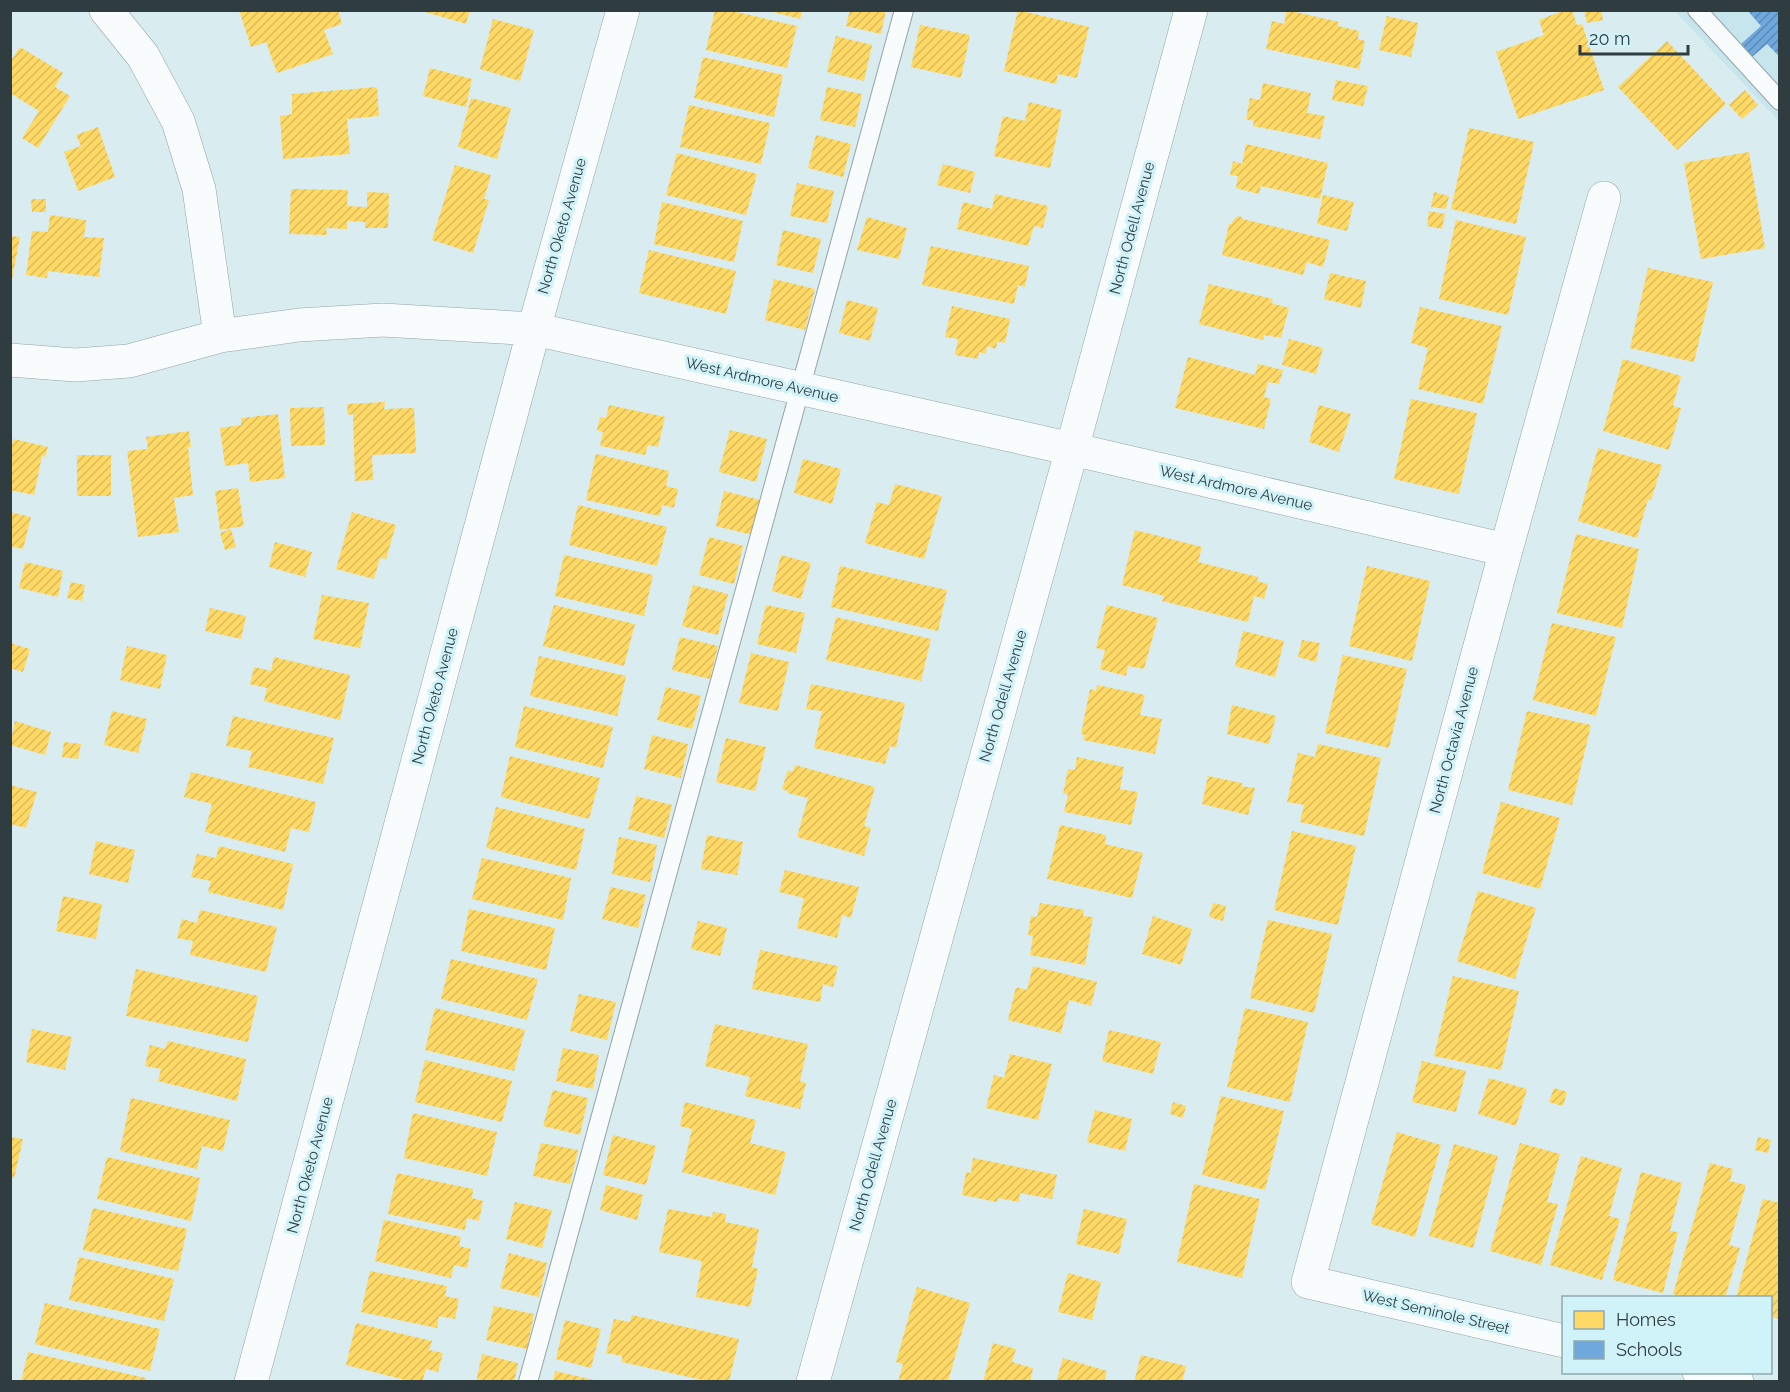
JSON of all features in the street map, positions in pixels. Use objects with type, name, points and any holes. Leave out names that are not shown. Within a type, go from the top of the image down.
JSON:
[{"type":"street","points":[[106,10],[143,56],[178,121],[199,189],[220,336]]},
{"type":"street","name":"North Oketo Avenue","points":[[251,1382],[534,329],[623,10]]},
{"type":"street","name":"North Odell Avenue","points":[[813,1382],[1072,449],[1191,10]]},
{"type":"street","name":"North Octavia Avenue","points":[[1308,1282],[1506,549],[1604,198]]},
{"type":"street","name":"West Ardmore Avenue","points":[[10,360],[75,365],[129,361],[220,336],[299,325],[383,321],[534,329],[1506,549]]},
{"type":"street","name":"West Seminole Street","points":[[1308,1282],[1562,1341]]},
{"type":"street","points":[[1706,1374],[1737,1382]]},
{"type":"lane","points":[[528,1382],[904,10]]},
{"type":"lane","points":[[1697,10],[1779,101]]},
{"type":"shaded area","points":[[1675,11],[1779,11],[1779,121]]},
{"type":"building: Homes","points":[[239,10],[338,10],[342,24],[324,30],[333,54],[277,73],[266,42],[251,47]]},
{"type":"building: Homes","points":[[426,10],[470,10],[466,24],[425,12]]},
{"type":"building: Homes","points":[[715,10],[728,10],[797,26],[787,68],[706,50]]},
{"type":"building: Homes","points":[[765,10],[802,10],[800,19]]},
{"type":"building: Homes","points":[[850,10],[886,10],[881,34],[846,26]]},
{"type":"building: Homes","points":[[1018,10],[1089,27],[1077,78],[1058,74],[1056,84],[1004,71]]},
{"type":"building: Homes","points":[[1287,10],[1339,22],[1338,26],[1359,31],[1358,39],[1365,41],[1359,69],[1266,49],[1272,21],[1284,24]]},
{"type":"building: Homes","points":[[1565,10],[1572,10],[1577,25],[1582,24],[1604,90],[1518,119],[1496,52],[1544,35],[1539,20]]},
{"type":"building: Homes","points":[[1584,10],[1601,10],[1603,20],[1587,23]]},
{"type":"building: Homes","points":[[1387,16],[1418,23],[1411,57],[1379,50]]},
{"type":"building: Homes","points":[[493,19],[534,30],[520,81],[480,69]]},
{"type":"building: Homes","points":[[920,25],[970,35],[961,78],[911,67]]},
{"type":"building: Homes","points":[[836,36],[872,45],[864,81],[827,72]]},
{"type":"building: Homes","points":[[1667,41],[1726,104],[1677,150],[1618,87]]},
{"type":"building: Homes","points":[[20,47],[63,73],[55,87],[70,96],[38,148],[22,138],[39,111],[10,93],[10,62]]},
{"type":"building: Homes","points":[[703,57],[783,75],[774,117],[694,98]]},
{"type":"building: Homes","points":[[430,68],[472,79],[466,107],[423,96]]},
{"type":"building: Homes","points":[[1336,80],[1368,86],[1363,106],[1332,100]]},
{"type":"building: Homes","points":[[1263,83],[1311,93],[1307,113],[1325,116],[1320,139],[1253,126],[1254,121],[1246,119],[1250,98],[1260,100]]},
{"type":"building: Homes","points":[[377,87],[379,116],[347,119],[350,154],[283,159],[280,116],[292,114],[292,94]]},
{"type":"building: Homes","points":[[827,87],[862,94],[855,127],[820,120]]},
{"type":"building: Homes","points":[[1745,90],[1758,105],[1742,119],[1729,105]]},
{"type":"building: Homes","points":[[471,98],[511,108],[497,159],[458,147]]},
{"type":"building: Homes","points":[[1029,102],[1062,110],[1050,168],[994,156],[1003,116],[1025,121]]},
{"type":"building: Homes","points":[[689,105],[770,123],[761,164],[680,147]]},
{"type":"building: Homes","points":[[98,127],[115,177],[78,191],[64,152],[81,146],[76,135]]},
{"type":"building: Homes","points":[[1469,128],[1534,142],[1516,224],[1451,209]]},
{"type":"building: Homes","points":[[816,135],[851,144],[843,177],[808,168]]},
{"type":"building: Homes","points":[[1246,144],[1328,163],[1320,199],[1261,186],[1259,194],[1236,188],[1238,176],[1230,175],[1233,161],[1242,164]]},
{"type":"building: Homes","points":[[1749,152],[1765,248],[1701,259],[1684,163]]},
{"type":"building: Homes","points":[[677,153],[757,174],[746,215],[666,195]]},
{"type":"building: Homes","points":[[943,164],[975,172],[970,193],[937,185]]},
{"type":"building: Homes","points":[[455,165],[491,175],[484,199],[489,200],[473,253],[432,240]]},
{"type":"building: Homes","points":[[797,183],[834,191],[827,223],[790,216]]},
{"type":"building: Homes","points":[[291,189],[348,190],[347,206],[367,207],[367,192],[389,193],[388,228],[365,228],[365,222],[347,221],[347,229],[326,228],[327,235],[289,234]]},
{"type":"building: Homes","points":[[1434,192],[1449,196],[1446,209],[1431,207]]},
{"type":"building: Homes","points":[[995,194],[1048,206],[1043,228],[1034,226],[1028,246],[957,229],[963,202],[992,209]]},
{"type":"building: Homes","points":[[1323,195],[1354,202],[1347,231],[1317,224]]},
{"type":"building: Homes","points":[[31,199],[46,199],[46,212],[32,212]]},
{"type":"building: Homes","points":[[662,202],[743,221],[734,262],[654,244]]},
{"type":"building: Homes","points":[[1429,211],[1445,214],[1442,229],[1427,226]]},
{"type":"building: Homes","points":[[50,215],[86,220],[84,237],[104,238],[99,277],[48,271],[47,278],[26,275],[32,231],[48,232]]},
{"type":"building: Homes","points":[[1240,216],[1243,219],[1330,240],[1323,267],[1307,262],[1303,275],[1222,255],[1229,224]]},
{"type":"building: Homes","points":[[867,217],[907,228],[899,259],[857,250]]},
{"type":"building: Homes","points":[[1456,220],[1526,237],[1508,315],[1439,299]]},
{"type":"building: Homes","points":[[783,230],[821,239],[813,273],[776,265]]},
{"type":"building: Homes","points":[[10,236],[20,237],[12,279],[10,279]]},
{"type":"building: Homes","points":[[931,246],[1029,266],[1025,287],[1018,285],[1014,304],[922,285]]},
{"type":"building: Homes","points":[[649,250],[736,271],[726,314],[639,293]]},
{"type":"building: Homes","points":[[1648,268],[1713,282],[1694,362],[1630,348]]},
{"type":"building: Homes","points":[[1330,273],[1366,281],[1361,308],[1324,299]]},
{"type":"building: Homes","points":[[774,279],[815,289],[805,330],[765,320]]},
{"type":"building: Homes","points":[[1209,284],[1273,299],[1271,303],[1289,308],[1281,338],[1264,335],[1263,340],[1199,324]]},
{"type":"building: Homes","points":[[847,300],[878,308],[870,341],[839,333]]},
{"type":"building: Homes","points":[[952,306],[1010,319],[1005,343],[997,341],[996,349],[987,346],[986,354],[979,352],[978,359],[955,355],[958,339],[945,337]]},
{"type":"building: Homes","points":[[1420,307],[1502,326],[1483,404],[1418,389],[1428,348],[1411,343]]},
{"type":"building: Homes","points":[[1289,339],[1323,348],[1316,374],[1282,365]]},
{"type":"building: Homes","points":[[1188,357],[1255,375],[1258,364],[1283,370],[1279,384],[1268,382],[1264,397],[1271,399],[1264,429],[1175,408]]},
{"type":"building: Homes","points":[[1623,359],[1681,376],[1673,406],[1681,408],[1669,450],[1603,431]]},
{"type":"building: Homes","points":[[1411,399],[1477,413],[1459,494],[1394,479]]},
{"type":"building: Homes","points":[[385,402],[384,409],[414,408],[416,453],[372,455],[373,480],[355,481],[353,414],[348,415],[347,404]]},
{"type":"building: Homes","points":[[609,405],[665,417],[658,447],[648,445],[645,455],[600,446],[603,432],[597,430],[600,417],[606,418]]},
{"type":"building: Homes","points":[[1319,405],[1351,414],[1339,452],[1309,442]]},
{"type":"building: Homes","points":[[324,407],[325,445],[291,446],[290,408]]},
{"type":"building: Homes","points":[[278,414],[285,478],[250,482],[248,463],[225,466],[220,428],[241,425],[241,418]]},
{"type":"building: Homes","points":[[730,430],[767,439],[756,482],[719,472]]},
{"type":"building: Homes","points":[[189,431],[191,447],[188,447],[193,495],[174,498],[179,532],[138,537],[127,451],[148,449],[146,437]]},
{"type":"building: Homes","points":[[14,439],[48,447],[45,457],[42,456],[34,495],[10,490],[10,444]]},
{"type":"building: Homes","points":[[1598,448],[1662,465],[1651,500],[1648,499],[1637,538],[1578,521]]},
{"type":"building: Homes","points":[[596,454],[669,471],[666,486],[678,489],[674,508],[662,505],[660,516],[586,500]]},
{"type":"building: Homes","points":[[77,455],[111,455],[111,496],[77,496]]},
{"type":"building: Homes","points":[[803,459],[841,469],[832,504],[794,493]]},
{"type":"building: Homes","points":[[895,484],[942,496],[924,559],[865,543],[877,502],[889,505]]},
{"type":"building: Homes","points":[[238,488],[244,526],[220,530],[215,491]]},
{"type":"building: Homes","points":[[724,491],[760,500],[752,535],[716,526]]},
{"type":"building: Homes","points":[[578,505],[667,527],[657,566],[569,545]]},
{"type":"building: Homes","points":[[10,512],[31,517],[23,549],[10,546]]},
{"type":"building: Homes","points":[[352,512],[396,525],[386,559],[380,558],[374,579],[336,569]]},
{"type":"building: Homes","points":[[231,529],[236,547],[225,550],[220,533]]},
{"type":"building: Homes","points":[[1135,530],[1202,547],[1198,562],[1258,577],[1257,581],[1268,584],[1264,599],[1254,596],[1248,622],[1162,601],[1164,596],[1122,585]]},
{"type":"building: Homes","points":[[1576,534],[1639,549],[1622,628],[1557,613]]},
{"type":"building: Homes","points":[[709,537],[743,546],[734,584],[699,575]]},
{"type":"building: Homes","points":[[275,542],[312,552],[305,577],[269,567]]},
{"type":"building: Homes","points":[[564,555],[653,575],[644,616],[555,596]]},
{"type":"building: Homes","points":[[781,555],[811,563],[801,599],[772,591]]},
{"type":"building: Homes","points":[[25,562],[63,571],[58,597],[19,588]]},
{"type":"building: Homes","points":[[840,566],[947,590],[938,631],[831,607]]},
{"type":"building: Homes","points":[[1367,566],[1430,581],[1412,661],[1349,646]]},
{"type":"building: Homes","points":[[71,582],[85,585],[82,601],[67,598]]},
{"type":"building: Homes","points":[[693,585],[728,594],[718,635],[682,626]]},
{"type":"building: Homes","points":[[322,595],[369,603],[360,648],[313,639]]},
{"type":"building: Homes","points":[[554,605],[635,624],[624,666],[543,646]]},
{"type":"building: Homes","points":[[766,605],[805,613],[796,653],[757,644]]},
{"type":"building: Homes","points":[[1107,605],[1158,618],[1144,669],[1128,666],[1126,676],[1100,669],[1105,650],[1096,648]]},
{"type":"building: Homes","points":[[210,608],[246,616],[241,639],[205,631]]},
{"type":"building: Homes","points":[[836,617],[931,639],[921,681],[826,660]]},
{"type":"building: Homes","points":[[1552,623],[1616,637],[1596,716],[1533,700]]},
{"type":"building: Homes","points":[[1243,631],[1284,641],[1275,677],[1235,666]]},
{"type":"building: Homes","points":[[680,637],[718,646],[710,679],[672,670]]},
{"type":"building: Homes","points":[[1302,640],[1320,643],[1316,662],[1298,657]]},
{"type":"building: Homes","points":[[10,643],[30,649],[23,672],[10,668]]},
{"type":"building: Homes","points":[[127,646],[167,655],[160,689],[120,680]]},
{"type":"building: Homes","points":[[751,653],[789,662],[778,711],[739,703]]},
{"type":"building: Homes","points":[[1343,655],[1407,669],[1389,748],[1325,733]]},
{"type":"building: Homes","points":[[539,656],[626,676],[617,716],[530,696]]},
{"type":"building: Homes","points":[[274,657],[350,675],[340,720],[264,701],[267,688],[250,684],[254,667],[271,671]]},
{"type":"building: Homes","points":[[811,684],[905,703],[896,748],[890,746],[885,764],[814,748],[822,711],[806,709]]},
{"type":"building: Homes","points":[[1097,685],[1145,695],[1140,715],[1162,719],[1155,754],[1083,740],[1085,735],[1081,734],[1090,689],[1096,691]]},
{"type":"building: Homes","points":[[666,687],[701,696],[692,729],[657,720]]},
{"type":"building: Homes","points":[[1232,705],[1276,716],[1269,744],[1227,734]]},
{"type":"building: Homes","points":[[524,706],[613,727],[603,768],[515,747]]},
{"type":"building: Homes","points":[[112,711],[147,719],[138,753],[104,745]]},
{"type":"building: Homes","points":[[1527,711],[1591,725],[1572,805],[1508,790]]},
{"type":"building: Homes","points":[[233,716],[334,738],[323,784],[248,767],[252,751],[226,746]]},
{"type":"building: Homes","points":[[15,721],[51,732],[45,755],[10,745]]},
{"type":"building: Homes","points":[[652,735],[688,744],[681,778],[644,769]]},
{"type":"building: Homes","points":[[726,738],[766,747],[755,791],[716,782]]},
{"type":"building: Homes","points":[[64,742],[81,744],[78,759],[62,757]]},
{"type":"building: Homes","points":[[1318,744],[1381,758],[1364,836],[1300,822],[1304,805],[1287,802],[1298,753],[1315,757]]},
{"type":"building: Homes","points":[[510,756],[600,778],[589,819],[501,797]]},
{"type":"building: Homes","points":[[1077,757],[1124,767],[1120,789],[1138,792],[1131,825],[1064,812],[1068,794],[1063,794],[1068,769],[1075,770]]},
{"type":"building: Homes","points":[[795,765],[875,787],[864,826],[871,828],[864,856],[797,837],[808,798],[788,793],[782,789],[788,770],[793,772]]},
{"type":"building: Homes","points":[[191,772],[316,802],[309,832],[291,828],[285,852],[205,832],[212,804],[184,797]]},
{"type":"building: Homes","points":[[1208,776],[1255,788],[1248,815],[1202,804]]},
{"type":"building: Homes","points":[[10,785],[37,792],[26,828],[10,824]]},
{"type":"building: Homes","points":[[636,796],[672,805],[664,838],[628,829]]},
{"type":"building: Homes","points":[[1501,802],[1560,818],[1540,889],[1482,873]]},
{"type":"building: Homes","points":[[496,807],[585,829],[576,870],[486,848]]},
{"type":"building: Homes","points":[[1060,825],[1106,835],[1105,844],[1143,853],[1132,898],[1047,879]]},
{"type":"building: Homes","points":[[1292,831],[1356,846],[1338,925],[1274,910]]},
{"type":"building: Homes","points":[[707,835],[743,842],[737,875],[701,869]]},
{"type":"building: Homes","points":[[619,837],[657,845],[650,882],[612,874]]},
{"type":"building: Homes","points":[[96,841],[135,850],[128,883],[89,874]]},
{"type":"building: Homes","points":[[219,846],[293,864],[283,910],[208,892],[211,881],[191,877],[197,854],[216,858]]},
{"type":"building: Homes","points":[[482,858],[571,878],[563,920],[472,899]]},
{"type":"building: Homes","points":[[785,870],[859,887],[851,918],[842,915],[837,938],[797,928],[804,898],[779,892]]},
{"type":"building: Homes","points":[[611,887],[646,895],[638,928],[602,919]]},
{"type":"building: Homes","points":[[1478,891],[1536,908],[1515,979],[1457,961]]},
{"type":"building: Homes","points":[[63,896],[102,904],[96,939],[56,931]]},
{"type":"building: Homes","points":[[1040,903],[1084,910],[1083,916],[1093,917],[1085,965],[1030,955],[1033,936],[1028,935],[1031,916],[1037,917]]},
{"type":"building: Homes","points":[[1213,903],[1226,906],[1223,921],[1209,917]]},
{"type":"building: Homes","points":[[469,909],[555,928],[546,970],[461,951]]},
{"type":"building: Homes","points":[[200,910],[277,927],[266,972],[190,955],[193,941],[177,938],[182,919],[197,923]]},
{"type":"building: Homes","points":[[1153,916],[1192,929],[1181,965],[1142,954]]},
{"type":"building: Homes","points":[[1268,920],[1332,934],[1314,1013],[1250,998]]},
{"type":"building: Homes","points":[[698,921],[727,928],[720,956],[691,949]]},
{"type":"building: Homes","points":[[760,950],[838,966],[833,987],[823,984],[820,1002],[752,989]]},
{"type":"building: Homes","points":[[451,959],[538,979],[527,1020],[441,999]]},
{"type":"building: Homes","points":[[1033,966],[1097,982],[1091,1006],[1069,1000],[1061,1033],[1008,1020],[1016,987],[1027,990]]},
{"type":"building: Homes","points":[[136,969],[258,996],[248,1042],[126,1016]]},
{"type":"building: Homes","points":[[1453,976],[1519,991],[1501,1070],[1434,1056]]},
{"type":"building: Homes","points":[[579,994],[616,1002],[607,1040],[570,1031]]},
{"type":"building: Homes","points":[[435,1008],[525,1030],[514,1071],[425,1050]]},
{"type":"building: Homes","points":[[1245,1008],[1308,1022],[1290,1102],[1227,1087]]},
{"type":"building: Homes","points":[[715,1024],[808,1044],[800,1081],[806,1083],[800,1109],[745,1096],[750,1077],[705,1066]]},
{"type":"building: Homes","points":[[32,1029],[72,1037],[65,1070],[26,1062]]},
{"type":"building: Homes","points":[[1109,1030],[1161,1042],[1153,1074],[1102,1061]]},
{"type":"building: Homes","points":[[168,1041],[246,1059],[237,1101],[158,1081],[161,1069],[145,1066],[150,1045],[165,1049]]},
{"type":"building: Homes","points":[[563,1048],[599,1055],[593,1089],[556,1081]]},
{"type":"building: Homes","points":[[1010,1054],[1052,1064],[1038,1120],[986,1108],[994,1075],[1004,1078]]},
{"type":"building: Homes","points":[[425,1060],[512,1081],[502,1122],[415,1102]]},
{"type":"building: Homes","points":[[1422,1061],[1466,1071],[1456,1112],[1412,1102]]},
{"type":"building: Homes","points":[[1489,1078],[1527,1089],[1516,1126],[1478,1114]]},
{"type":"building: Homes","points":[[1554,1088],[1567,1092],[1563,1106],[1549,1102]]},
{"type":"building: Homes","points":[[553,1090],[588,1098],[580,1135],[543,1126]]},
{"type":"building: Homes","points":[[1221,1096],[1284,1111],[1265,1190],[1202,1175]]},
{"type":"building: Homes","points":[[131,1098],[230,1120],[223,1151],[202,1146],[197,1169],[120,1151]]},
{"type":"building: Homes","points":[[685,1102],[756,1120],[750,1143],[786,1152],[775,1195],[682,1172],[692,1129],[680,1126]]},
{"type":"building: Homes","points":[[1173,1102],[1186,1106],[1183,1118],[1170,1114]]},
{"type":"building: Homes","points":[[1095,1110],[1132,1119],[1125,1151],[1087,1142]]},
{"type":"building: Homes","points":[[413,1113],[497,1132],[487,1176],[404,1158]]},
{"type":"building: Homes","points":[[1397,1132],[1441,1145],[1415,1237],[1371,1224]]},
{"type":"building: Homes","points":[[613,1135],[656,1146],[646,1185],[603,1175]]},
{"type":"building: Homes","points":[[10,1137],[23,1139],[14,1178],[10,1177]]},
{"type":"building: Homes","points":[[1758,1137],[1771,1140],[1768,1153],[1755,1150]]},
{"type":"building: Homes","points":[[541,1143],[578,1150],[570,1184],[533,1176]]},
{"type":"building: Homes","points":[[1520,1143],[1560,1154],[1547,1202],[1558,1204],[1541,1265],[1490,1251]]},
{"type":"building: Homes","points":[[1454,1144],[1498,1156],[1473,1248],[1429,1236]]},
{"type":"building: Homes","points":[[1581,1156],[1622,1168],[1609,1216],[1620,1219],[1602,1280],[1550,1265]]},
{"type":"building: Homes","points":[[107,1157],[200,1178],[191,1221],[97,1199]]},
{"type":"building: Homes","points":[[973,1158],[1057,1175],[1052,1199],[1020,1193],[1019,1202],[998,1198],[997,1202],[962,1195],[966,1172],[971,1173]]},
{"type":"building: Homes","points":[[1710,1163],[1733,1169],[1730,1181],[1746,1185],[1729,1245],[1740,1248],[1726,1296],[1673,1294]]},
{"type":"building: Homes","points":[[1641,1172],[1682,1183],[1670,1231],[1678,1232],[1663,1293],[1613,1280]]},
{"type":"building: Homes","points":[[397,1173],[473,1189],[472,1198],[483,1201],[479,1221],[467,1218],[465,1230],[388,1214]]},
{"type":"building: Homes","points":[[1194,1184],[1260,1199],[1242,1278],[1177,1262]]},
{"type":"building: Homes","points":[[606,1185],[643,1195],[637,1220],[600,1210]]},
{"type":"building: Homes","points":[[1763,1199],[1780,1203],[1780,1319],[1772,1317],[1772,1296],[1737,1296]]},
{"type":"building: Homes","points":[[515,1202],[552,1210],[542,1248],[506,1239]]},
{"type":"building: Homes","points":[[93,1208],[187,1229],[178,1271],[83,1250]]},
{"type":"building: Homes","points":[[668,1209],[712,1217],[713,1212],[726,1214],[725,1222],[759,1229],[752,1267],[758,1269],[750,1307],[696,1297],[702,1261],[659,1252]]},
{"type":"building: Homes","points":[[1084,1209],[1127,1219],[1119,1254],[1076,1244]]},
{"type":"building: Homes","points":[[384,1220],[461,1237],[459,1246],[471,1249],[467,1268],[454,1265],[451,1278],[375,1261]]},
{"type":"building: Homes","points":[[509,1253],[547,1263],[539,1297],[500,1288]]},
{"type":"building: Homes","points":[[79,1257],[174,1279],[164,1321],[69,1300]]},
{"type":"building: Homes","points":[[370,1271],[447,1286],[445,1296],[459,1299],[455,1319],[439,1316],[437,1328],[361,1312]]},
{"type":"building: Homes","points":[[1068,1273],[1101,1282],[1092,1320],[1058,1312]]},
{"type":"building: Homes","points":[[917,1287],[970,1303],[948,1382],[898,1382],[903,1364],[896,1362]]},
{"type":"building: Homes","points":[[45,1303],[160,1329],[150,1371],[35,1344]]},
{"type":"building: Homes","points":[[494,1306],[534,1314],[527,1349],[486,1340]]},
{"type":"building: Homes","points":[[632,1315],[739,1339],[729,1382],[711,1382],[622,1362],[622,1356],[606,1353],[614,1319],[630,1322]]},
{"type":"building: Homes","points":[[565,1320],[601,1329],[591,1368],[556,1359]]},
{"type":"building: Homes","points":[[356,1323],[432,1341],[429,1350],[443,1353],[438,1372],[426,1369],[422,1382],[413,1382],[346,1365]]},
{"type":"building: Homes","points":[[993,1343],[1016,1349],[1012,1362],[1033,1368],[1030,1382],[983,1382]]},
{"type":"building: Homes","points":[[28,1352],[146,1378],[146,1382],[21,1382]]},
{"type":"building: Homes","points":[[482,1354],[518,1363],[514,1382],[476,1382]]},
{"type":"building: Homes","points":[[1141,1355],[1186,1366],[1182,1382],[1134,1382]]},
{"type":"building: Homes","points":[[1063,1358],[1107,1371],[1104,1382],[1056,1382]]},
{"type":"building: Homes","points":[[555,1371],[594,1380],[593,1382],[553,1382]]},
{"type":"building: Schools","points":[[1747,10],[1780,10],[1780,57],[1767,44],[1752,57],[1741,44],[1761,26]]}]
